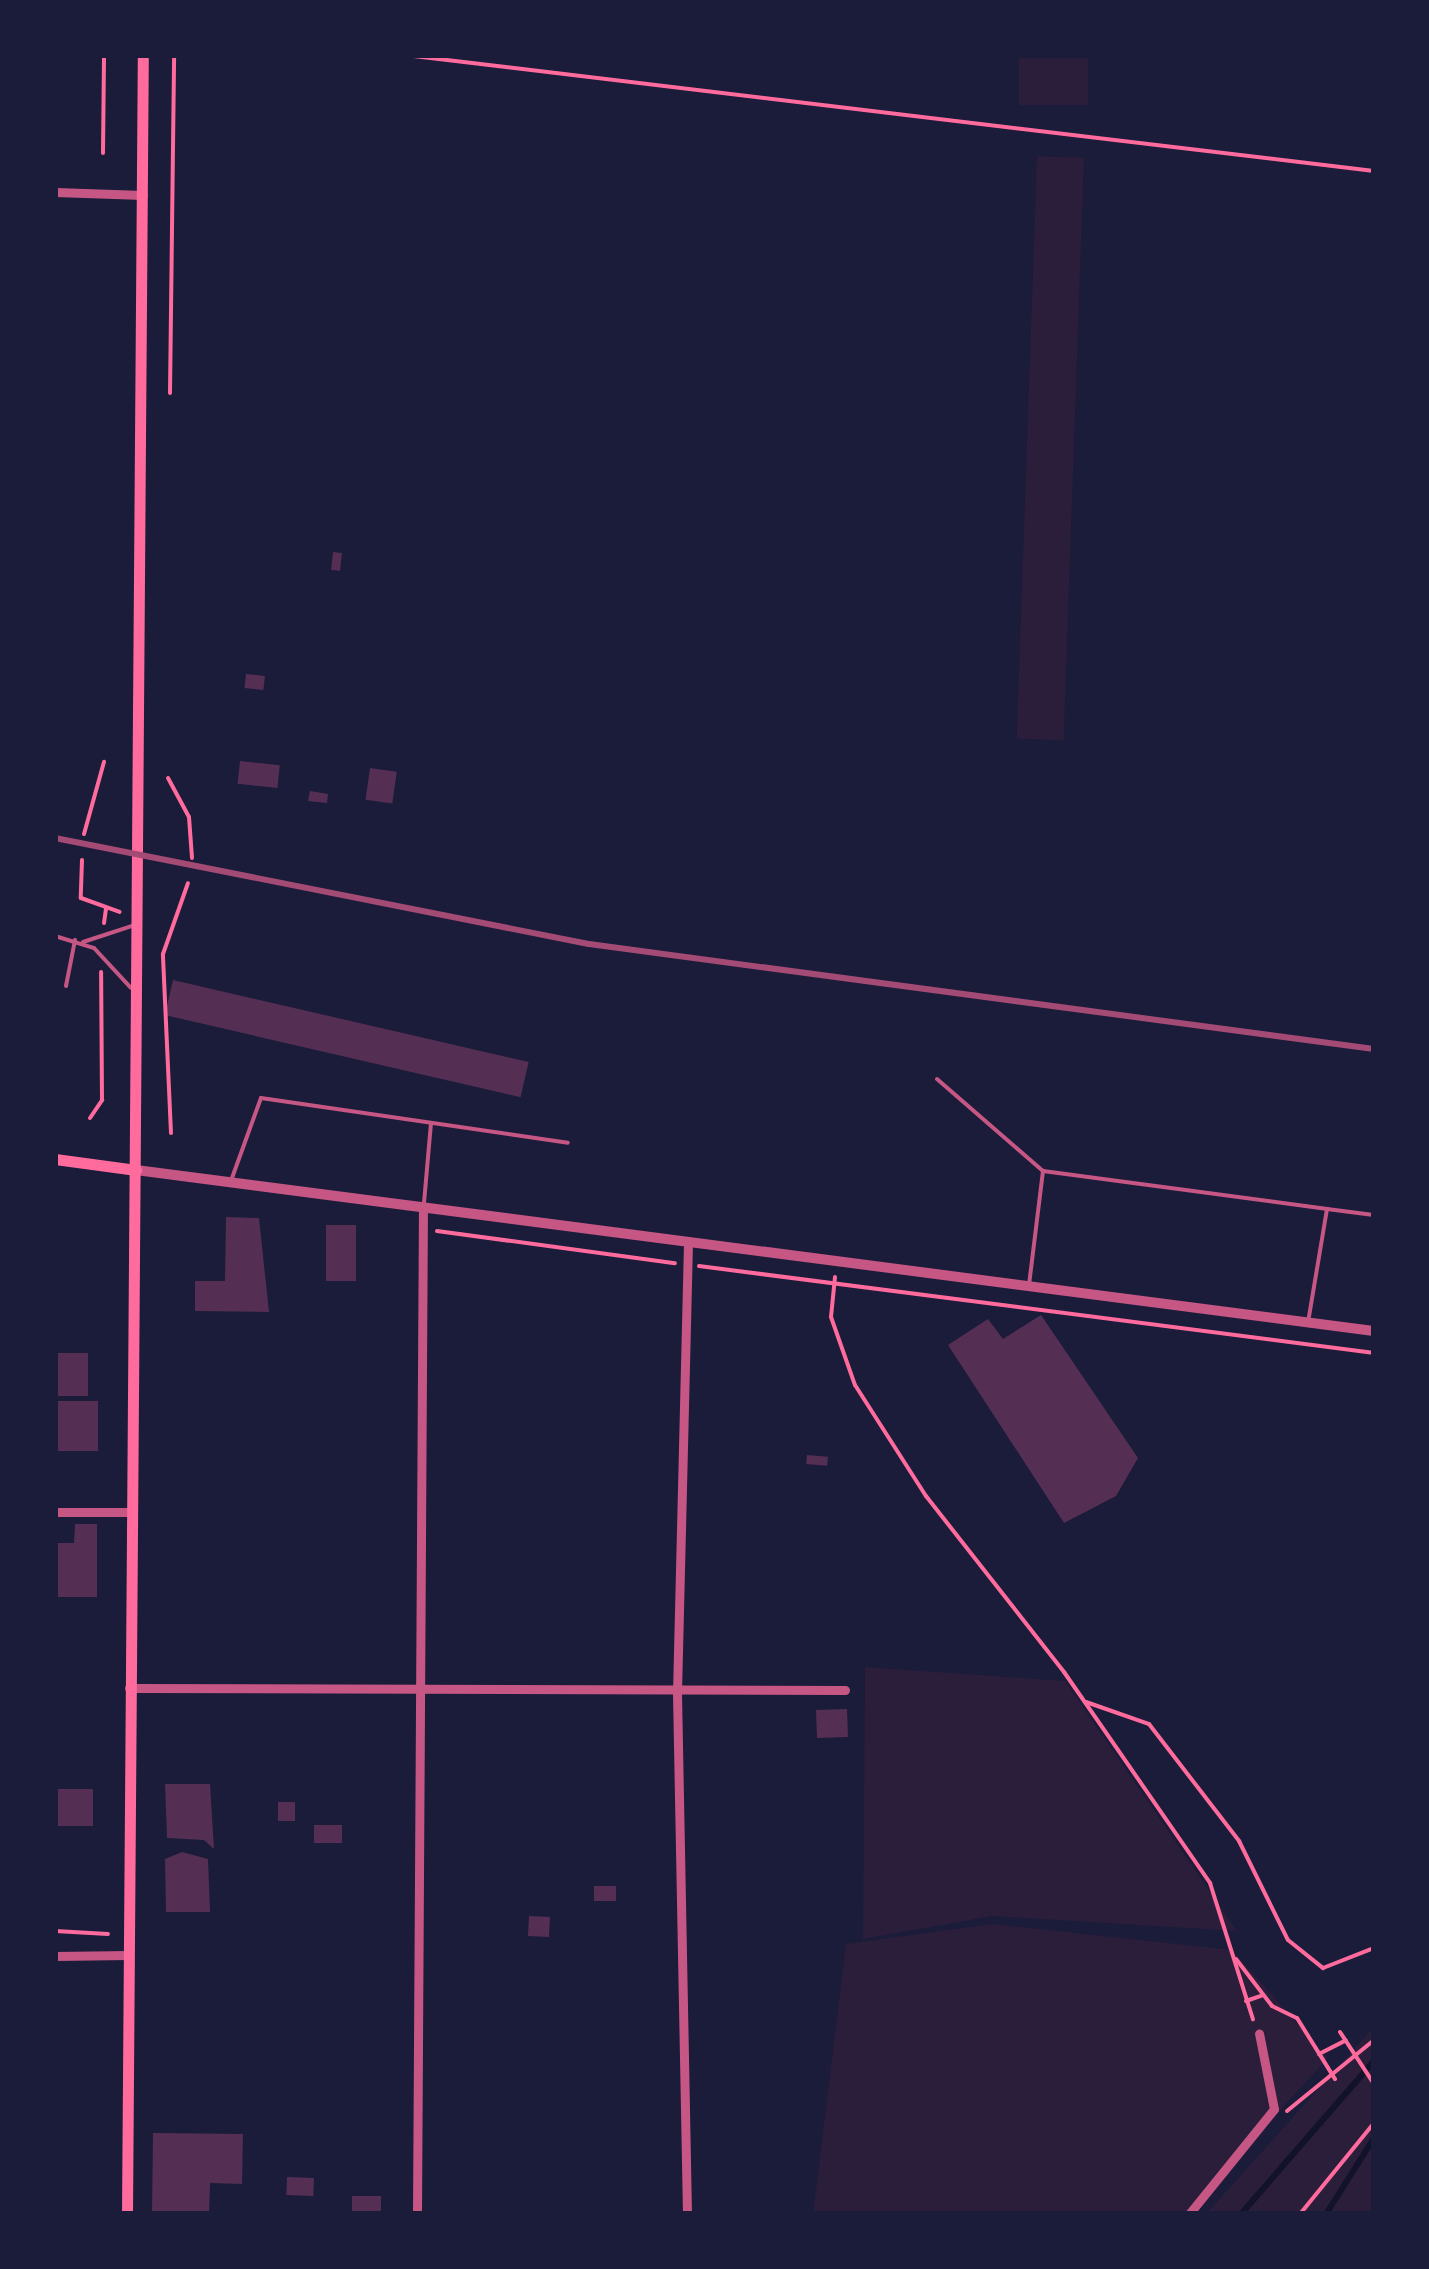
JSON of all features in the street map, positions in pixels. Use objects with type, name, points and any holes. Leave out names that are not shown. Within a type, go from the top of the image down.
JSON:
[{"type":"main road","points":[[127,2214],[144,55]]},
{"type":"main road","points":[[55,1159],[136,1170]]},
{"type":"street","points":[[55,192],[143,195]]},
{"type":"street","points":[[136,1170],[837,1266],[1374,1332]]},
{"type":"street","points":[[416,2214],[414,1694],[424,1211]]},
{"type":"street","points":[[687,2214],[678,1693],[688,1246]]},
{"type":"street","points":[[55,1512],[132,1512]]},
{"type":"street","points":[[129,1688],[414,1694],[846,1690]]},
{"type":"street","points":[[55,1956],[128,1955]]},
{"type":"street","points":[[1189,2214],[1272,2111],[1260,2033]]},
{"type":"lane","points":[[83,942],[135,921]]},
{"type":"lane","points":[[55,936],[83,942],[134,992]]},
{"type":"lane","points":[[66,986],[75,940]]},
{"type":"lane","points":[[938,1079],[1043,1171],[1374,1215]]},
{"type":"lane","points":[[231,1183],[261,1098],[568,1142]]},
{"type":"lane","points":[[424,1211],[431,1123]]},
{"type":"lane","points":[[1028,1290],[1043,1171]]},
{"type":"lane","points":[[1307,1324],[1327,1210]]},
{"type":"path","points":[[103,153],[104,55]]},
{"type":"path","points":[[170,393],[174,55]]},
{"type":"path","points":[[405,55],[1374,171]]},
{"type":"path","points":[[84,834],[104,762]]},
{"type":"path","points":[[168,778],[189,817],[192,858]]},
{"type":"path","points":[[82,860],[80,898],[135,921]]},
{"type":"path","points":[[172,1133],[163,954],[188,883]]},
{"type":"path","points":[[102,934],[106,908]]},
{"type":"path","points":[[90,1118],[102,1100],[100,955]]},
{"type":"path","points":[[424,1229],[834,1286],[1374,1353]]},
{"type":"path","points":[[837,1266],[831,1318],[855,1385],[926,1496],[1082,1700],[1210,1883],[1246,2001],[1260,2033]]},
{"type":"path","points":[[1082,1700],[1149,1724],[1238,1841],[1288,1940],[1323,1968],[1374,1948]]},
{"type":"path","points":[[55,1931],[108,1934]]},
{"type":"path","points":[[1234,1956],[1264,1996],[1297,2018],[1335,2079]]},
{"type":"path","points":[[1246,2001],[1264,1996]]},
{"type":"path","points":[[1340,2032],[1374,2084]]},
{"type":"path","points":[[1319,2054],[1346,2040]]},
{"type":"path","points":[[1272,2111],[1295,2111],[1374,2040]]},
{"type":"path","points":[[1300,2214],[1374,2124]]},
{"type":"shaded area","points":[[1019,55],[1088,55],[1088,105],[1019,105]]},
{"type":"shaded area","points":[[1037,156],[1084,158],[1064,740],[1017,739]]},
{"type":"shaded area","points":[[865,1667],[1065,1681],[1237,1931],[992,1916],[863,1939]]},
{"type":"shaded area","points":[[992,1924],[1232,1950],[1328,2058],[1185,2214],[813,2214],[846,1944]]},
{"type":"shaded area","points":[[1374,2027],[1374,2214],[1206,2214]]},
{"type":"building","points":[[333,552],[342,553],[340,571],[331,570]]},
{"type":"building","points":[[246,674],[265,676],[263,690],[245,688]]},
{"type":"building","points":[[240,761],[280,765],[277,788],[238,784]]},
{"type":"building","points":[[370,768],[397,772],[392,803],[366,800]]},
{"type":"building","points":[[310,791],[328,794],[327,803],[308,801]]},
{"type":"building","points":[[173,980],[529,1062],[521,1097],[165,1015]]},
{"type":"building","points":[[226,1217],[259,1218],[269,1312],[195,1311],[195,1281],[225,1281]]},
{"type":"building","points":[[326,1225],[356,1225],[356,1281],[326,1281]]},
{"type":"building","points":[[1041,1315],[1138,1458],[1116,1496],[1064,1523],[948,1345],[988,1319],[1003,1339]]},
{"type":"building","points":[[55,1353],[88,1353],[88,1396],[55,1396]]},
{"type":"building","points":[[55,1401],[98,1401],[98,1451],[55,1451]]},
{"type":"building","points":[[807,1455],[828,1457],[827,1466],[806,1464]]},
{"type":"building","points":[[75,1524],[97,1524],[97,1597],[55,1597],[55,1543],[74,1543]]},
{"type":"building","points":[[847,1709],[848,1737],[817,1738],[816,1710]]},
{"type":"building","points":[[165,1784],[210,1784],[214,1849],[204,1840],[167,1838]]},
{"type":"building","points":[[55,1789],[93,1789],[93,1826],[55,1826]]},
{"type":"building","points":[[278,1802],[295,1802],[295,1821],[278,1821]]},
{"type":"building","points":[[314,1825],[342,1825],[342,1843],[314,1843]]},
{"type":"building","points":[[182,1852],[208,1859],[210,1912],[166,1912],[165,1859]]},
{"type":"building","points":[[594,1886],[616,1886],[616,1901],[594,1901]]},
{"type":"building","points":[[529,1916],[550,1917],[549,1937],[528,1936]]},
{"type":"building","points":[[153,2133],[243,2134],[242,2184],[210,2183],[209,2214],[152,2214]]},
{"type":"building","points":[[287,2177],[314,2178],[313,2196],[286,2195]]},
{"type":"building","points":[[352,2196],[381,2196],[381,2214],[352,2214]]},
{"type":"waterway","points":[[1241,2214],[1374,2061]]},
{"type":"waterway","points":[[1326,2214],[1374,2138]]},
{"type":"railway","points":[[55,838],[589,944],[1374,1049]]}]
